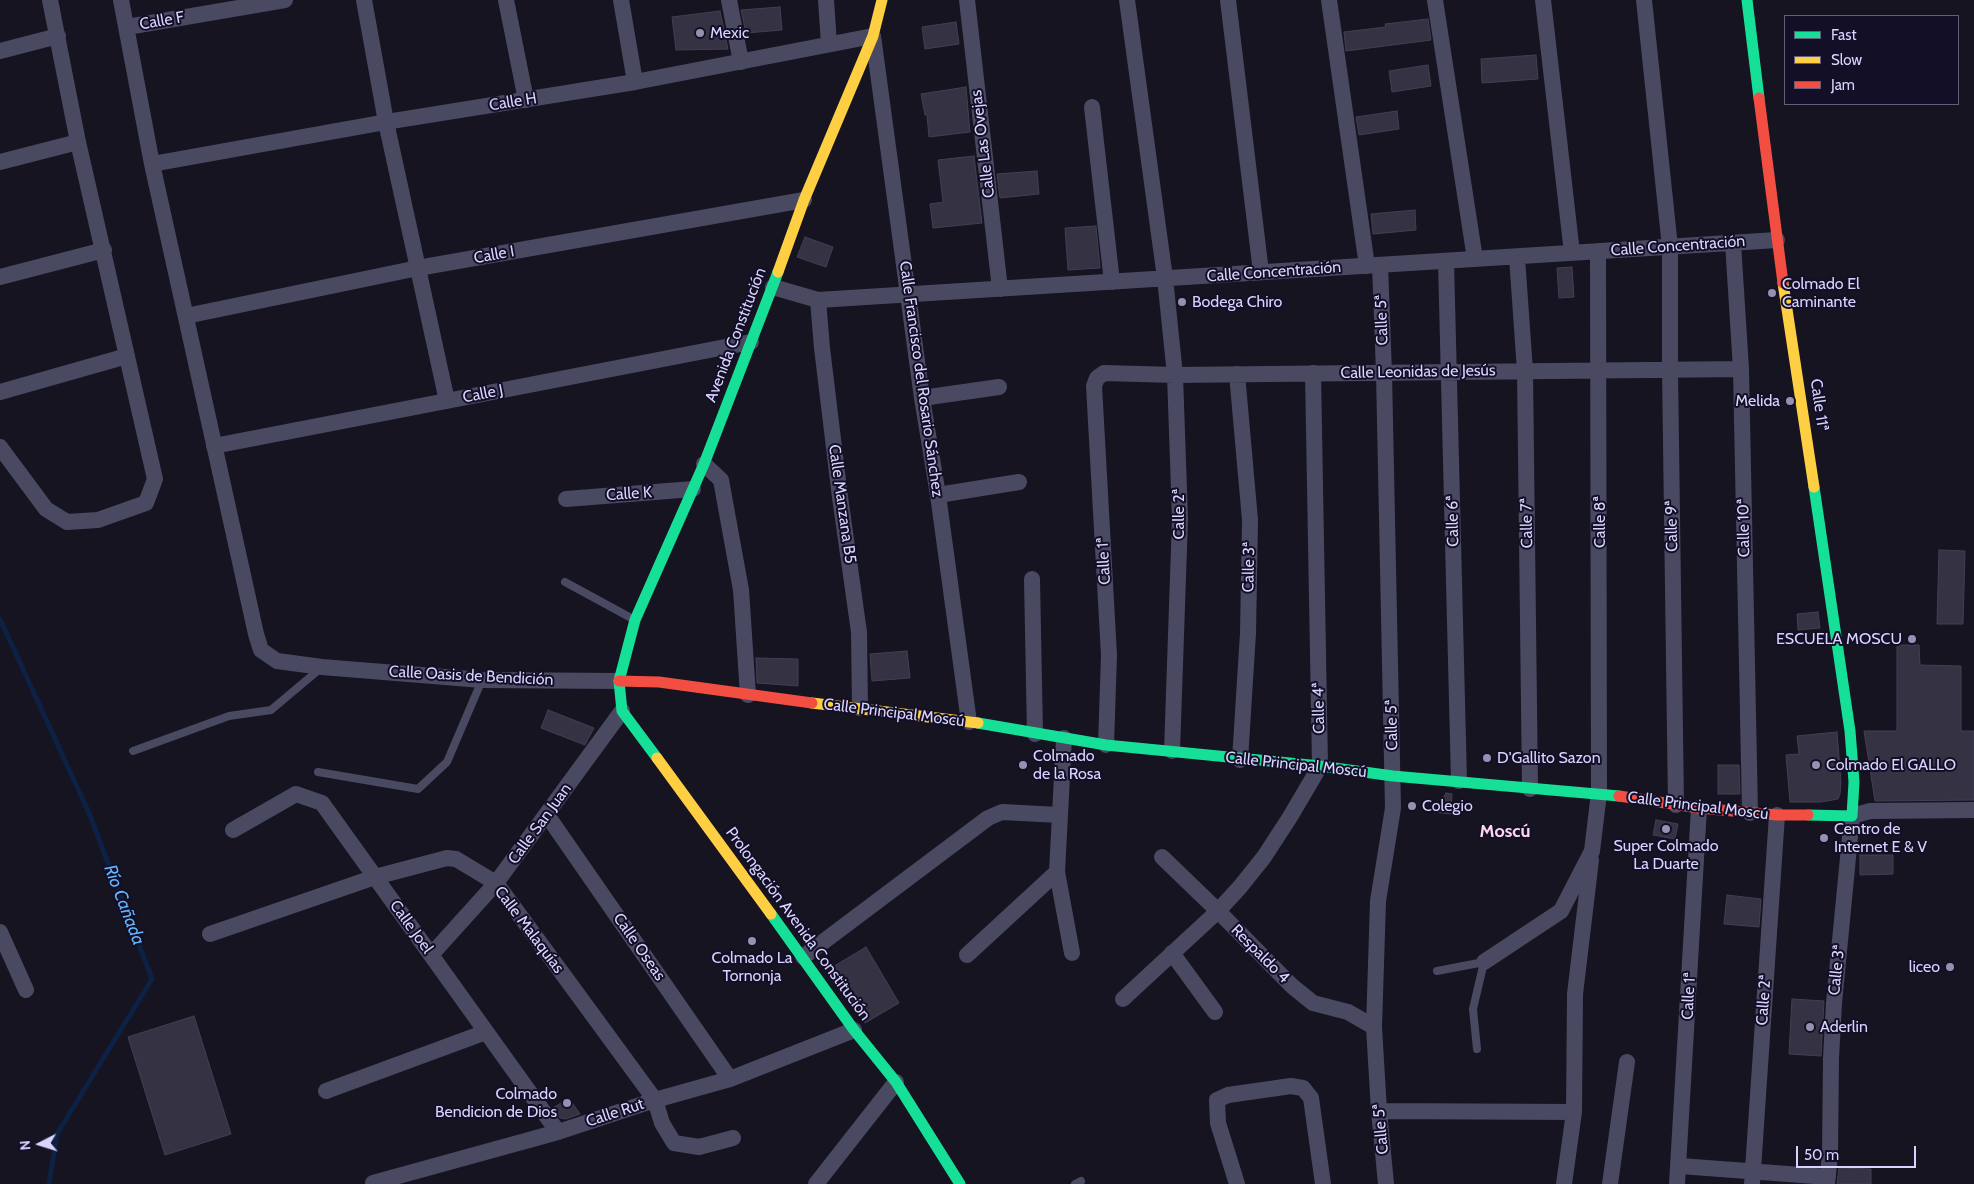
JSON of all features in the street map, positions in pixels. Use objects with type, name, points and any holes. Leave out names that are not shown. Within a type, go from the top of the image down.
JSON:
[{"type":"street","points":[[0,447],[46,509],[67,522],[98,520],[146,503],[155,479],[78,142],[50,0]]},
{"type":"street","name":"Calle Oasis de Bendición","points":[[121,0],[152,164],[261,650],[277,660],[322,667],[482,680],[619,681]]},
{"type":"street","name":"Calle F","points":[[127,27],[285,0]]},
{"type":"street","points":[[364,0],[386,122],[447,401]]},
{"type":"street","points":[[506,0],[526,100]]},
{"type":"street","points":[[621,0],[635,82]]},
{"type":"street","points":[[729,0],[741,62]]},
{"type":"street","points":[[826,0],[829,44]]},
{"type":"street","name":"Avenida Constitución","points":[[619,681],[635,620],[704,464],[773,287],[804,200],[873,36],[882,0]]},
{"type":"street","name":"Calle Las Ovejas","points":[[966,0],[1000,288]]},
{"type":"street","name":"Calle 2ª","points":[[1127,0],[1165,278],[1174,375],[1180,519],[1172,751]]},
{"type":"street","points":[[1228,0],[1261,272]]},
{"type":"street","name":"Calle 5ª","points":[[1329,0],[1373,265],[1384,372],[1393,808],[1378,901],[1374,1027],[1386,1184]]},
{"type":"street","points":[[1435,0],[1475,259]]},
{"type":"street","points":[[1543,0],[1572,253]]},
{"type":"street","name":"Calle 9ª","points":[[1644,0],[1670,247],[1676,805]]},
{"type":"street","name":"Calle 11ª","points":[[1747,0],[1777,240],[1850,731],[1854,782],[1852,816]]},
{"type":"street","points":[[0,51],[58,36]]},
{"type":"street","name":"Calle H","points":[[152,164],[386,122],[635,82],[873,36]]},
{"type":"street","name":"Calle Francisco del Rosario Sánchez","points":[[873,36],[922,398],[938,495],[969,722]]},
{"type":"street","points":[[1092,106],[1112,282]]},
{"type":"street","points":[[0,162],[78,142]]},
{"type":"street","name":"Calle I","points":[[186,316],[418,268],[804,200]]},
{"type":"street","name":"Calle Concentración","points":[[773,287],[818,300],[1777,240]]},
{"type":"street","name":"Calle 10ª","points":[[1733,243],[1741,369],[1750,813]]},
{"type":"street","points":[[0,277],[104,250]]},
{"type":"street","name":"Calle 8ª","points":[[1564,1184],[1574,1112],[1575,994],[1599,793],[1600,370],[1598,251]]},
{"type":"street","name":"Calle 7ª","points":[[1517,256],[1525,371],[1530,789]]},
{"type":"street","name":"Calle 6ª","points":[[1446,261],[1459,781]]},
{"type":"street","name":"Calle Manzana B5","points":[[818,300],[839,488],[859,632],[860,708]]},
{"type":"street","name":"Calle J","points":[[214,446],[751,342]]},
{"type":"street","points":[[0,392],[127,356]]},
{"type":"street","name":"Calle Leonidas de Jesús","points":[[1097,378],[1104,373],[1174,375],[1741,369]]},
{"type":"street","name":"Calle 4ª","points":[[1314,373],[1320,766]]},
{"type":"street","name":"Calle 3ª","points":[[1237,374],[1250,520],[1248,633],[1240,760]]},
{"type":"street","name":"Calle 1ª","points":[[1097,378],[1094,386],[1109,655],[1106,745]]},
{"type":"street","points":[[922,398],[999,387]]},
{"type":"street","points":[[704,464],[721,480],[741,590],[748,695]]},
{"type":"street","points":[[938,495],[1019,482]]},
{"type":"street","name":"Calle K","points":[[566,498],[693,489]]},
{"type":"street","points":[[1032,578],[1035,734]]},
{"type":"street","points":[[619,681],[622,711]]},
{"type":"street","name":"Calle Principal Moscú","points":[[619,681],[659,682],[748,695],[969,722],[1106,745],[1240,760],[1320,766],[1393,776],[1530,789],[1599,793],[1676,805],[1750,813],[1852,816],[1870,811],[1974,810]]},
{"type":"street","name":"Calle San Juan","points":[[431,955],[496,883],[622,711]]},
{"type":"street","name":"Prolongación Avenida Constitución","points":[[622,711],[803,957],[854,1030],[896,1082],[960,1184]]},
{"type":"street","points":[[1064,738],[1056,872],[1072,953]]},
{"type":"street","points":[[1123,999],[1218,911],[1264,856],[1320,766]]},
{"type":"street","name":"Calle Joel","points":[[233,830],[296,794],[322,803],[558,1132]]},
{"type":"street","name":"Calle 1ª","points":[[1678,1184],[1699,808]]},
{"type":"street","points":[[803,957],[988,818],[1002,812],[1059,815]]},
{"type":"street","name":"Calle Oseas","points":[[547,815],[730,1078]]},
{"type":"street","name":"Calle 2ª","points":[[1752,1178],[1777,815]]},
{"type":"street","name":"Calle 3ª","points":[[1827,1180],[1830,1154],[1831,1058],[1834,1003],[1852,816]]},
{"type":"street","points":[[1484,962],[1561,911],[1592,851]]},
{"type":"street","name":"Respaldo 4","points":[[1162,857],[1292,986],[1313,1003],[1348,1012],[1374,1027]]},
{"type":"street","name":"Calle Malaquías","points":[[210,934],[375,877],[447,858],[456,859],[496,883],[654,1100],[662,1123],[674,1143],[699,1147],[733,1138]]},
{"type":"street","points":[[967,956],[1056,872]]},
{"type":"street","points":[[0,932],[26,990]]},
{"type":"street","points":[[1172,952],[1216,1012]]},
{"type":"street","name":"Calle Rut","points":[[373,1183],[558,1132],[654,1100],[730,1078],[854,1030]]},
{"type":"street","points":[[326,1091],[486,1032]]},
{"type":"street","points":[[1610,1184],[1627,1062]]},
{"type":"street","points":[[816,1184],[896,1082]]},
{"type":"street","points":[[1237,1184],[1218,1124],[1217,1100],[1228,1095],[1292,1086],[1303,1088],[1311,1098],[1324,1184]]},
{"type":"street","points":[[1379,1111],[1574,1112]]},
{"type":"street","points":[[1680,1166],[1752,1178],[1827,1180]]},
{"type":"lane","points":[[565,582],[635,620]]},
{"type":"lane","points":[[133,751],[229,716],[271,710],[322,667]]},
{"type":"lane","points":[[318,772],[418,789],[447,762],[482,680]]},
{"type":"lane","points":[[1437,971],[1484,962],[1473,1009],[1477,1049]]},
{"type":"building","points":[[780,7],[782,30],[746,33],[741,10]]},
{"type":"building","name":"Mexic","points":[[720,11],[728,49],[676,50],[672,17]]},
{"type":"building","points":[[1428,19],[1431,40],[1346,51],[1344,32],[1386,27],[1385,24]]},
{"type":"building","points":[[956,22],[959,44],[925,49],[922,27]]},
{"type":"building","points":[[1536,55],[1538,79],[1482,83],[1481,59]]},
{"type":"building","points":[[1428,65],[1431,86],[1392,92],[1389,71]]},
{"type":"building","points":[[966,87],[970,132],[929,137],[927,115],[925,115],[921,94]]},
{"type":"building","points":[[1397,111],[1399,129],[1359,135],[1356,117]]},
{"type":"building","points":[[974,156],[982,223],[933,228],[930,204],[943,202],[938,160]]},
{"type":"building","points":[[1037,171],[1039,194],[1000,198],[997,174]]},
{"type":"building","points":[[1415,210],[1416,230],[1373,234],[1371,214]]},
{"type":"building","points":[[1096,226],[1100,268],[1068,270],[1065,228]]},
{"type":"building","points":[[805,237],[833,247],[826,267],[797,257]]},
{"type":"building","points":[[1572,267],[1574,297],[1559,298],[1557,268]]},
{"type":"building","points":[[1939,550],[1965,551],[1963,624],[1937,624]]},
{"type":"building","points":[[1818,612],[1820,628],[1798,630],[1797,614]]},
{"type":"building","points":[[1897,645],[1919,645],[1920,665],[1961,666],[1961,731],[1974,731],[1974,800],[1875,801],[1864,731],[1897,731]]},
{"type":"building","points":[[907,651],[910,678],[872,681],[870,654]]},
{"type":"building","points":[[756,658],[798,659],[798,686],[757,683]]},
{"type":"building","points":[[548,710],[594,728],[585,745],[541,728]]},
{"type":"building","name":"Colmado El GALLO","points":[[1837,732],[1841,782],[1838,799],[1821,802],[1790,802],[1786,755],[1799,754],[1797,736]]},
{"type":"building","points":[[1718,765],[1739,765],[1740,794],[1718,794]]},
{"type":"building","points":[[1446,793],[1452,794],[1451,814],[1435,812]]},
{"type":"building","name":"Super Colmado La Duarte","points":[[1656,820],[1678,824],[1675,839],[1653,835]]},
{"type":"building","points":[[1860,855],[1893,855],[1893,874],[1860,875]]},
{"type":"building","points":[[1727,895],[1761,899],[1759,927],[1724,924]]},
{"type":"building","points":[[866,947],[899,1003],[865,1023],[831,968]]},
{"type":"building","name":"Aderlin","points":[[1792,999],[1824,1001],[1821,1056],[1789,1054]]},
{"type":"building","points":[[194,1016],[231,1134],[165,1155],[128,1037]]},
{"type":"building","name":"Colmado Bendicion de Dios","points":[[569,1098],[580,1114],[566,1119],[560,1118],[553,1108]]},
{"type":"building","points":[[1839,1168],[1871,1169],[1871,1184],[1837,1184]]},
{"type":"waterway","name":"Río Cañada","points":[[0,619],[89,813],[152,979],[57,1134],[49,1184]]},
{"type":"traffic: fast","points":[[1747,0],[1759,98]]},
{"type":"traffic: fast","points":[[657,758],[622,711],[619,681],[635,620],[704,464],[778,272]]},
{"type":"traffic: fast","points":[[1808,815],[1852,816],[1854,782],[1850,731],[1814,487]]},
{"type":"traffic: fast","points":[[978,723],[1106,745],[1320,766],[1393,776],[1619,796]]},
{"type":"traffic: fast","points":[[771,914],[854,1030],[896,1082],[960,1184]]},
{"type":"traffic: slow","points":[[778,272],[804,200],[873,36],[882,0]]},
{"type":"traffic: slow","points":[[1783,283],[1814,487]]},
{"type":"traffic: slow","points":[[812,703],[978,723]]},
{"type":"traffic: slow","points":[[657,758],[771,914]]},
{"type":"traffic: jam","points":[[1759,98],[1783,283]]},
{"type":"traffic: jam","points":[[619,681],[659,682],[812,703]]},
{"type":"traffic: jam","points":[[1619,796],[1699,808],[1777,815],[1808,815]]},
{"type":"place","name":"Mexic","points":[[700,33]]},
{"type":"place","name":"Colmado El Caminante","points":[[1772,293]]},
{"type":"place","name":"Bodega Chiro","points":[[1182,302]]},
{"type":"place","name":"Melida","points":[[1790,401]]},
{"type":"place","name":"ESCUELA MOSCU","points":[[1912,639]]},
{"type":"place","name":"D'Gallito Sazon","points":[[1487,758]]},
{"type":"place","name":"Colmado de la Rosa","points":[[1023,765]]},
{"type":"place","name":"Colmado El GALLO","points":[[1816,765]]},
{"type":"place","name":"Colegio","points":[[1412,806]]},
{"type":"place","name":"Super Colmado La Duarte","points":[[1666,829]]},
{"type":"place","name":"Centro de Internet E & V","points":[[1824,838]]},
{"type":"place","name":"Colmado La Tornonja","points":[[752,941]]},
{"type":"place","name":"liceo","points":[[1950,967]]},
{"type":"place","name":"Aderlin","points":[[1810,1027]]},
{"type":"place","name":"Colmado Bendicion de Dios","points":[[567,1103]]},
{"type":"district","name":"Moscú","points":[[1505,832]]}]
